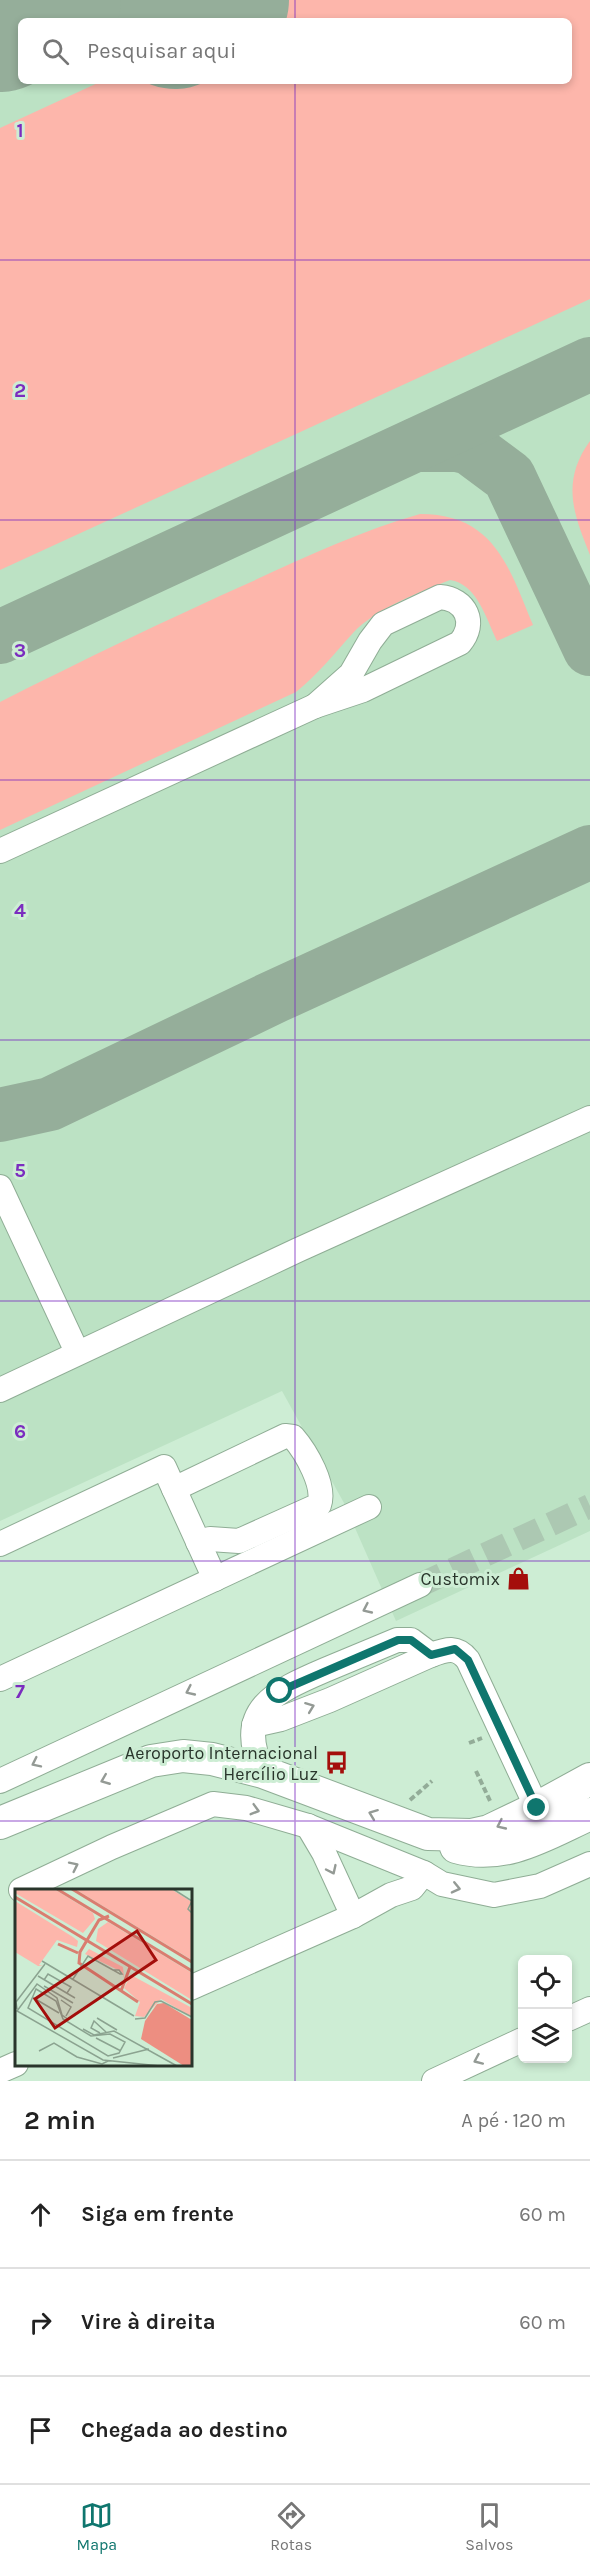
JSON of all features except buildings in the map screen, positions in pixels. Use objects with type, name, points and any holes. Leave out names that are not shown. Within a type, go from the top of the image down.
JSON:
[{"type":"main road","points":[[0,1823],[151,1761],[183,1756],[213,1759],[262,1772],[428,1833],[447,1844],[472,1851],[492,1852],[525,1844],[590,1814]]},
{"type":"main road","points":[[428,1833],[471,1835],[501,1825],[590,1779]]},
{"type":"lane","points":[[0,851],[315,706],[363,690],[460,643],[468,630],[469,622],[463,606],[457,601],[440,597],[390,619],[377,631],[351,674],[315,706]]},
{"type":"lane","points":[[0,1390],[77,1352],[590,1118]]},
{"type":"lane","points":[[0,1187],[77,1352]]},
{"type":"lane","points":[[174,1489],[285,1436],[293,1437],[300,1444],[321,1487],[322,1497],[319,1505],[238,1541],[210,1539],[198,1542]]},
{"type":"lane","points":[[0,1544],[164,1467],[215,1579]]},
{"type":"lane","points":[[0,1679],[369,1507]]},
{"type":"lane","points":[[0,1780],[420,1585]]},
{"type":"lane","points":[[262,1772],[253,1747],[254,1725],[281,1719],[431,1655],[455,1649],[468,1660],[537,1808]]},
{"type":"lane","points":[[23,1889],[112,1846],[213,1804],[246,1808],[308,1826],[424,1873],[442,1884],[494,1895],[540,1886],[590,1864]]},
{"type":"lane","points":[[308,1826],[324,1852],[353,1916]]},
{"type":"lane","points":[[192,1987],[353,1916],[391,1895],[412,1888],[424,1873]]},
{"type":"lane","points":[[0,1899],[15,1892]]},
{"type":"lane","points":[[572,2017],[590,2009]]},
{"type":"lane","points":[[434,2081],[518,2042]]},
{"type":"lane","points":[[0,2071],[15,2064]]},
{"type":"path","points":[[476,1771],[501,1825]]},
{"type":"shaded area","points":[[0,0],[590,0],[590,1531],[396,1621],[344,1503],[282,1391],[0,1521]]},
{"type":"shaded area","points":[[278,0],[590,0],[590,299],[0,570],[0,128],[95,84],[572,84],[572,18],[239,18]]},
{"type":"shaded area","points":[[590,441],[590,555],[575,511],[573,484],[575,470]]},
{"type":"shaded area","points":[[420,514],[445,516],[466,523],[482,534],[506,564],[533,625],[497,641],[474,595],[459,583],[450,580],[398,602],[362,624],[319,671],[296,692],[0,830],[0,702],[125,640],[293,563],[355,536]]},
{"type":"taxiway","points":[[0,637],[590,364]]},
{"type":"taxiway","points":[[416,445],[457,445],[470,448],[509,477],[590,649]]},
{"type":"taxiway","points":[[0,1115],[50,1104],[276,996],[590,852]]},
{"type":"runway","points":[[0,24],[53,0]]},
{"type":"runway","points":[[182,18],[221,0]]},
{"type":"tunnel","points":[[420,1585],[590,1506]]},
{"type":"place","name":"Customix","points":[[518,1579]]},
{"type":"place","name":"Aeroporto Internacional Hercílio Luz","points":[[336,1763]]},
{"type":"route","points":[[280,1691],[398,1640],[411,1640],[431,1655],[455,1649],[468,1660],[537,1808]]}]
